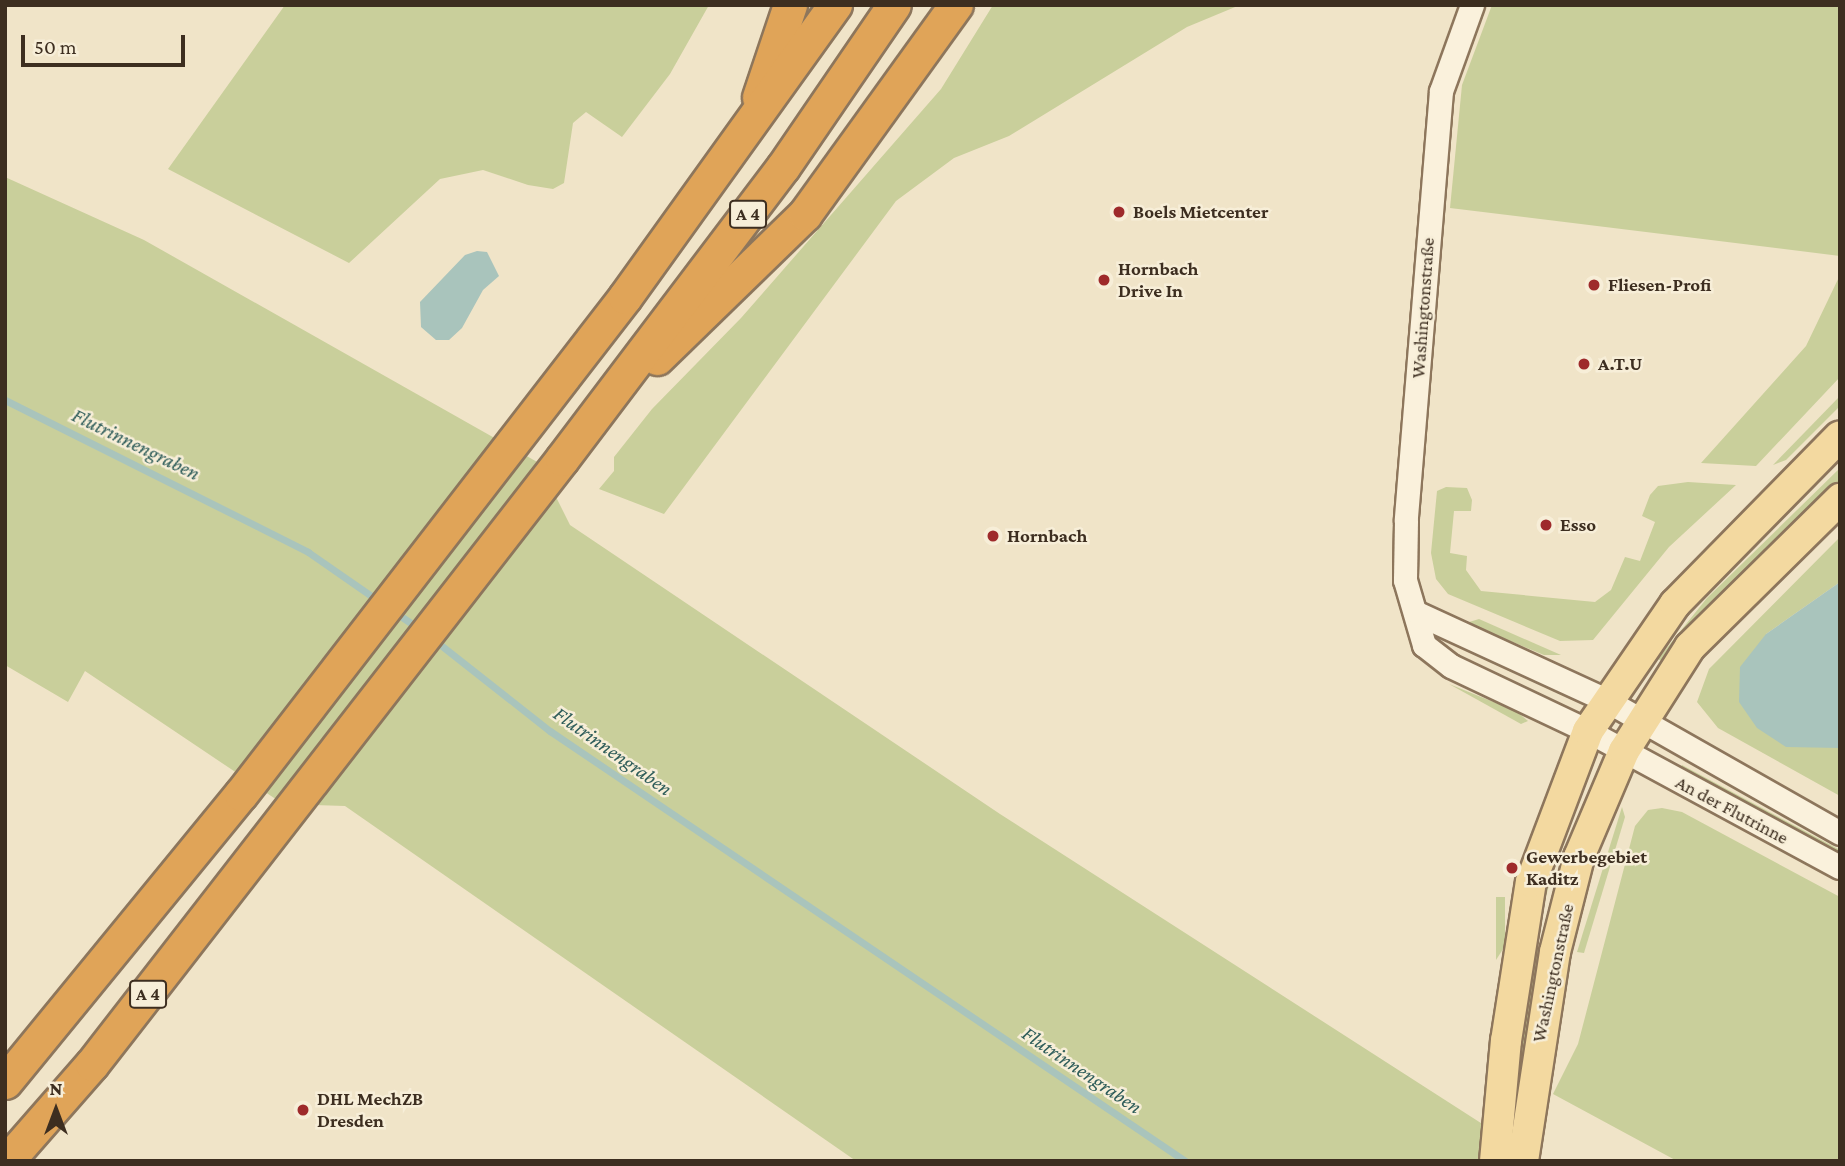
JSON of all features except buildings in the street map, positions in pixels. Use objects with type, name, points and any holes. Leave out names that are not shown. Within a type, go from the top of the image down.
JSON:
[{"type":"highway","points":[[749,129],[790,5]]},
{"type":"highway","name":"A 4","points":[[5,1082],[241,794],[749,129],[835,5]]},
{"type":"highway","name":"A 4","points":[[8,1161],[283,822],[562,459],[783,167],[894,5]]},
{"type":"highway","points":[[594,417],[805,214],[956,5]]},
{"type":"main road","name":"Washingtonstraße","points":[[1495,1161],[1501,1096],[1531,882],[1588,731],[1604,699],[1675,604],[1840,436]]},
{"type":"main road","name":"Washingtonstraße","points":[[1523,1161],[1527,1114],[1552,962],[1576,871],[1624,751],[1640,721],[1725,607],[1840,499]]},
{"type":"street","name":"Washingtonstraße","points":[[1472,5],[1441,91],[1406,521],[1405,580],[1419,614],[1424,645],[1436,658],[1588,731]]},
{"type":"street","points":[[1419,614],[1604,699]]},
{"type":"street","name":"An der Flutrinne","points":[[1604,699],[1840,833]]},
{"type":"street","name":"An der Flutrinne","points":[[1588,731],[1840,867]]},
{"type":"green space","points":[[285,5],[709,5],[670,74],[622,137],[586,112],[573,123],[564,183],[553,189],[528,185],[483,170],[440,179],[349,263],[168,169]]},
{"type":"green space","points":[[993,5],[1240,5],[1187,27],[1009,136],[954,158],[896,201],[664,514],[599,489],[614,471],[614,457],[652,409],[741,318],[941,89]]},
{"type":"green space","points":[[1492,5],[1840,5],[1840,256],[1450,208],[1462,85]]},
{"type":"green space","points":[[5,177],[144,240],[539,463],[570,525],[1000,814],[1540,1161],[856,1161],[345,806],[283,804],[85,671],[68,702],[5,665]]},
{"type":"green space","points":[[1840,275],[1840,377],[1756,466],[1701,463],[1806,346]]},
{"type":"green space","points":[[1840,396],[1840,406],[1786,460],[1773,465]]},
{"type":"green space","points":[[1840,468],[1840,480],[1743,572],[1663,662],[1658,659],[1707,598]]},
{"type":"green space","points":[[1688,482],[1736,485],[1669,547],[1593,640],[1560,641],[1448,594],[1436,579],[1431,553],[1437,491],[1446,487],[1467,488],[1472,500],[1471,511],[1454,511],[1450,553],[1467,556],[1466,570],[1481,591],[1595,602],[1611,590],[1625,557],[1640,561],[1655,522],[1642,516],[1650,495],[1658,486]]},
{"type":"green space","points":[[1840,537],[1840,582],[1766,634],[1840,748],[1840,796],[1718,728],[1697,702],[1709,669]]},
{"type":"green space","points":[[1479,619],[1561,655],[1544,655],[1466,623]]},
{"type":"green space","points":[[1449,684],[1516,711],[1528,721],[1521,724]]},
{"type":"green space","points":[[1682,765],[1840,850],[1840,858],[1679,771]]},
{"type":"green space","points":[[1622,807],[1625,817],[1584,953],[1577,952]]},
{"type":"green space","points":[[1662,808],[1682,812],[1840,897],[1840,1161],[1677,1161],[1553,1094],[1578,1044],[1635,826],[1648,810]]},
{"type":"green space","points":[[1566,827],[1538,924],[1538,971],[1516,1106],[1540,890]]},
{"type":"green space","points":[[1496,897],[1505,897],[1505,946],[1496,960]]},
{"type":"water","points":[[477,251],[487,252],[499,276],[483,290],[462,328],[449,340],[436,340],[421,327],[420,302],[465,255]]},
{"type":"water","points":[[1840,582],[1840,748],[1786,747],[1757,728],[1739,702],[1740,667],[1766,634]]},
{"type":"waterway","name":"Flutrinnengraben","points":[[5,400],[308,552],[380,602]]},
{"type":"waterway","name":"Flutrinnengraben","points":[[393,611],[421,630]]},
{"type":"waterway","name":"Flutrinnengraben","points":[[433,639],[550,731],[1185,1161]]},
{"type":"place","name":"Boels Mietcenter","points":[[1119,212]]},
{"type":"place","name":"Hornbach Drive In","points":[[1104,280]]},
{"type":"place","name":"Fliesen-Profi","points":[[1594,285]]},
{"type":"place","name":"A.T.U","points":[[1584,364]]},
{"type":"place","name":"Esso","points":[[1546,525]]},
{"type":"place","name":"Hornbach","points":[[993,536]]},
{"type":"place","name":"Gewerbegebiet Kaditz","points":[[1512,868]]},
{"type":"place","name":"DHL MechZB Dresden","points":[[303,1110]]}]
